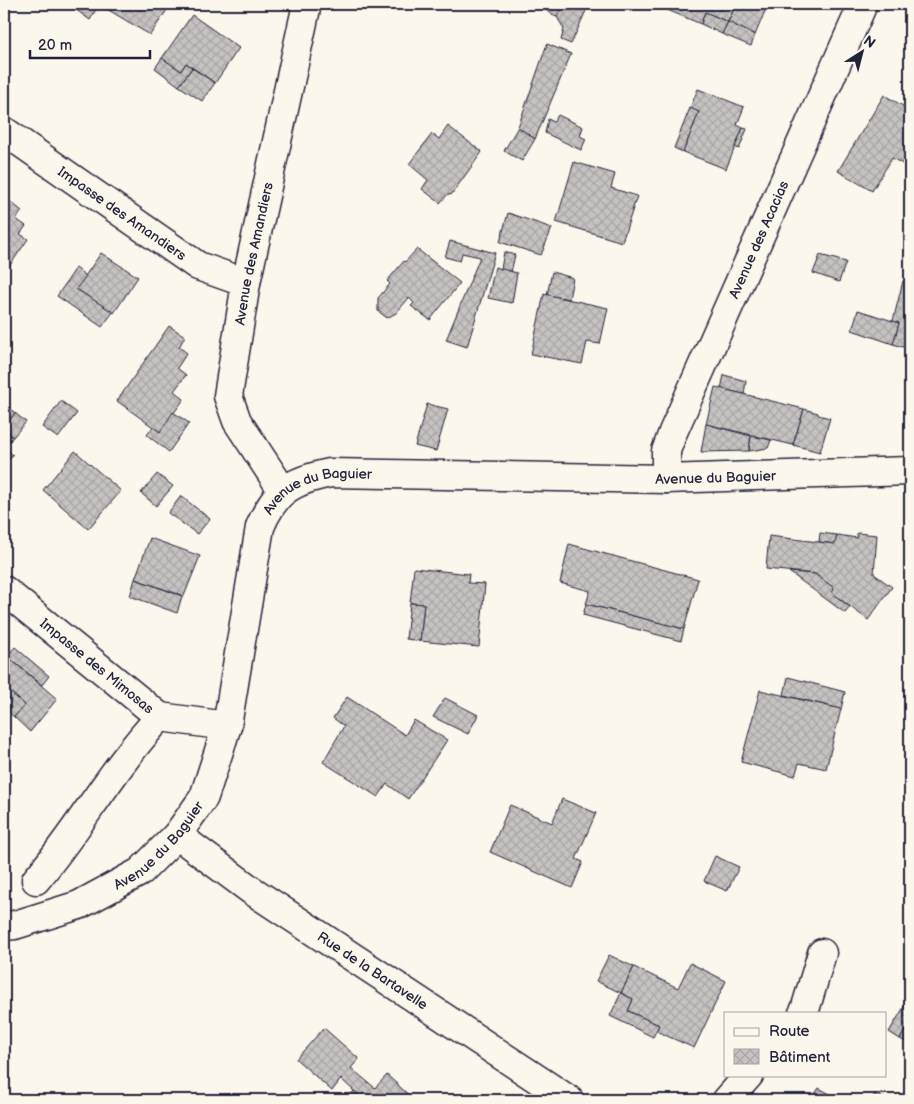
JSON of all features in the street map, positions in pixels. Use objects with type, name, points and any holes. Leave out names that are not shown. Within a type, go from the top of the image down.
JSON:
[{"type":"street","name":"Avenue des Amandiers","points":[[283,491],[237,421],[228,396],[246,283],[307,4]]},
{"type":"street","name":"Avenue des Acacias","points":[[666,479],[666,451],[673,432],[863,4]]},
{"type":"street","name":"Impasse des Amandiers","points":[[4,131],[198,266],[246,283]]},
{"type":"street","name":"Avenue du Baguier","points":[[4,926],[15,925],[79,905],[140,872],[178,835],[204,796],[228,726],[260,527],[268,508],[283,491],[297,482],[330,473],[666,479],[910,471]]},
{"type":"street","name":"Impasse des Mimosas","points":[[4,590],[160,717],[228,726]]},
{"type":"street","points":[[36,880],[53,860],[140,739],[160,717]]},
{"type":"street","name":"Rue de la Bartavelle","points":[[178,835],[251,890],[569,1100]]},
{"type":"street","points":[[804,1012],[822,953]]},
{"type":"street","points":[[727,1100],[747,1076]]},
{"type":"building","points":[[79,4],[99,4],[90,20],[75,9]]},
{"type":"building","points":[[111,4],[171,4],[150,35],[107,9]]},
{"type":"building","points":[[535,4],[564,4],[557,17]]},
{"type":"building","points":[[564,4],[589,4],[571,44],[561,40],[564,29],[557,17]]},
{"type":"building","points":[[653,4],[736,4],[728,22],[705,12],[701,24]]},
{"type":"building","points":[[736,4],[768,4],[755,35],[728,22]]},
{"type":"building","points":[[705,12],[728,22],[722,34],[701,24]]},
{"type":"building","points":[[192,15],[239,48],[215,83],[186,63],[181,71],[162,58]]},
{"type":"building","points":[[728,22],[755,35],[751,46],[722,34]]},
{"type":"building","points":[[547,44],[571,54],[535,139],[518,127]]},
{"type":"building","points":[[162,58],[181,71],[186,63],[192,68],[179,86],[155,68]]},
{"type":"building","points":[[192,68],[215,83],[202,101],[179,86]]},
{"type":"building","points":[[698,89],[744,107],[737,125],[743,128],[726,169],[683,152],[699,112],[690,108]]},
{"type":"building","points":[[884,95],[910,110],[908,128],[910,130],[910,168],[892,158],[872,191],[838,171]]},
{"type":"building","points":[[690,108],[699,112],[683,152],[674,148]]},
{"type":"building","points":[[558,115],[583,127],[580,136],[586,139],[581,150],[545,133],[548,119],[554,122]]},
{"type":"building","points":[[448,126],[482,152],[451,195],[448,194],[440,203],[422,189],[428,180],[409,164],[432,134],[439,139]]},
{"type":"building","points":[[518,127],[535,139],[522,161],[504,151]]},
{"type":"building","points":[[743,128],[747,129],[739,149],[735,147]]},
{"type":"building","points":[[574,162],[615,174],[611,188],[637,196],[622,242],[556,222]]},
{"type":"building","points":[[4,197],[22,211],[16,219],[26,226],[20,234],[28,239],[4,274]]},
{"type":"building","points":[[508,213],[552,228],[541,255],[500,242]]},
{"type":"building","points":[[450,241],[495,253],[467,347],[446,340],[480,257],[462,253],[460,261],[445,257]]},
{"type":"building","points":[[417,249],[460,283],[430,320],[411,306],[414,303],[409,298],[396,313],[387,318],[378,311],[378,298],[390,284],[387,281]]},
{"type":"building","points":[[504,252],[515,255],[511,272],[501,269]]},
{"type":"building","points":[[101,253],[138,277],[114,313],[76,289]]},
{"type":"building","points":[[820,255],[846,262],[839,282],[813,273]]},
{"type":"building","points":[[495,267],[517,273],[512,303],[488,298]]},
{"type":"building","points":[[76,268],[86,276],[76,289],[113,312],[102,327],[57,296]]},
{"type":"building","points":[[552,272],[573,278],[569,299],[547,295]]},
{"type":"building","points":[[903,281],[910,284],[910,349],[893,344],[899,323],[893,321]]},
{"type":"building","points":[[544,294],[608,308],[600,344],[587,342],[582,364],[531,354]]},
{"type":"building","points":[[858,310],[899,323],[893,344],[852,330]]},
{"type":"building","points":[[169,326],[185,336],[179,347],[187,353],[177,368],[186,375],[174,391],[184,399],[160,432],[117,401]]},
{"type":"building","points":[[724,375],[746,381],[744,394],[721,389]]},
{"type":"building","points":[[715,387],[804,409],[793,445],[706,424]]},
{"type":"building","points":[[61,401],[77,413],[58,438],[42,427]]},
{"type":"building","points":[[4,403],[15,413],[4,427]]},
{"type":"building","points":[[427,404],[448,409],[436,451],[415,446]]},
{"type":"building","points":[[804,409],[830,418],[820,452],[793,445]]},
{"type":"building","points":[[173,412],[189,423],[169,452],[147,435],[153,427],[160,432]]},
{"type":"building","points":[[15,413],[26,422],[13,437],[4,427]]},
{"type":"building","points":[[706,424],[751,436],[749,451],[701,452]]},
{"type":"building","points":[[4,429],[13,437],[4,447]]},
{"type":"building","points":[[751,436],[771,440],[768,448],[749,451]]},
{"type":"building","points":[[4,447],[13,455],[4,464]]},
{"type":"building","points":[[75,451],[121,491],[88,529],[43,490]]},
{"type":"building","points":[[157,474],[173,486],[156,506],[141,493]]},
{"type":"building","points":[[181,496],[210,519],[197,534],[168,513]]},
{"type":"building","points":[[820,533],[837,535],[835,544],[819,542]]},
{"type":"building","points":[[857,533],[877,535],[874,574],[892,587],[868,620],[832,593],[834,588],[815,574],[766,569],[769,536],[835,544],[837,535],[857,538]]},
{"type":"building","points":[[150,538],[200,556],[184,596],[135,579]]},
{"type":"building","points":[[569,544],[698,579],[684,629],[586,604],[590,591],[560,583]]},
{"type":"building","points":[[414,568],[469,574],[468,583],[485,584],[479,647],[420,641],[424,604],[410,603]]},
{"type":"building","points":[[789,572],[815,574],[834,588],[832,593],[850,607],[845,613]]},
{"type":"building","points":[[135,579],[182,596],[177,613],[130,596]]},
{"type":"building","points":[[410,603],[424,604],[420,641],[406,639]]},
{"type":"building","points":[[586,604],[684,629],[681,641],[583,615]]},
{"type":"building","points":[[15,647],[49,676],[42,685],[7,656]]},
{"type":"building","points":[[4,649],[9,654],[7,656],[57,699],[30,732],[14,717],[25,705],[4,687]]},
{"type":"building","points":[[788,677],[845,692],[841,709],[784,695]]},
{"type":"building","points":[[4,687],[25,705],[14,717],[4,708]]},
{"type":"building","points":[[760,690],[841,709],[826,769],[799,763],[795,776],[741,762]]},
{"type":"building","points":[[347,697],[405,735],[414,720],[447,740],[408,799],[387,784],[378,797],[323,762],[344,726],[333,718]]},
{"type":"building","points":[[445,698],[478,715],[468,734],[433,717]]},
{"type":"building","points":[[562,799],[596,813],[576,859],[583,862],[572,888],[490,852],[510,805],[552,823]]},
{"type":"building","points":[[715,856],[739,867],[727,891],[704,881]]},
{"type":"building","points":[[609,955],[634,967],[621,993],[596,981]]},
{"type":"building","points":[[690,963],[726,981],[694,1048],[656,1031],[659,1025],[628,1011],[633,999],[621,993],[634,967],[678,988]]},
{"type":"building","points":[[621,993],[633,999],[628,1011],[659,1025],[653,1037],[610,1016]]},
{"type":"building","points":[[910,997],[910,1023],[900,1039],[889,1032]]},
{"type":"building","points":[[910,1023],[910,1044],[900,1039]]},
{"type":"building","points":[[324,1028],[359,1059],[351,1068],[375,1088],[387,1075],[412,1098],[410,1100],[364,1100],[341,1079],[332,1091],[296,1059]]},
{"type":"building","points":[[819,1088],[841,1100],[811,1100]]},
{"type":"building","points":[[354,1091],[364,1100],[346,1100]]},
{"type":"building","points":[[875,1094],[888,1100],[871,1100]]}]
